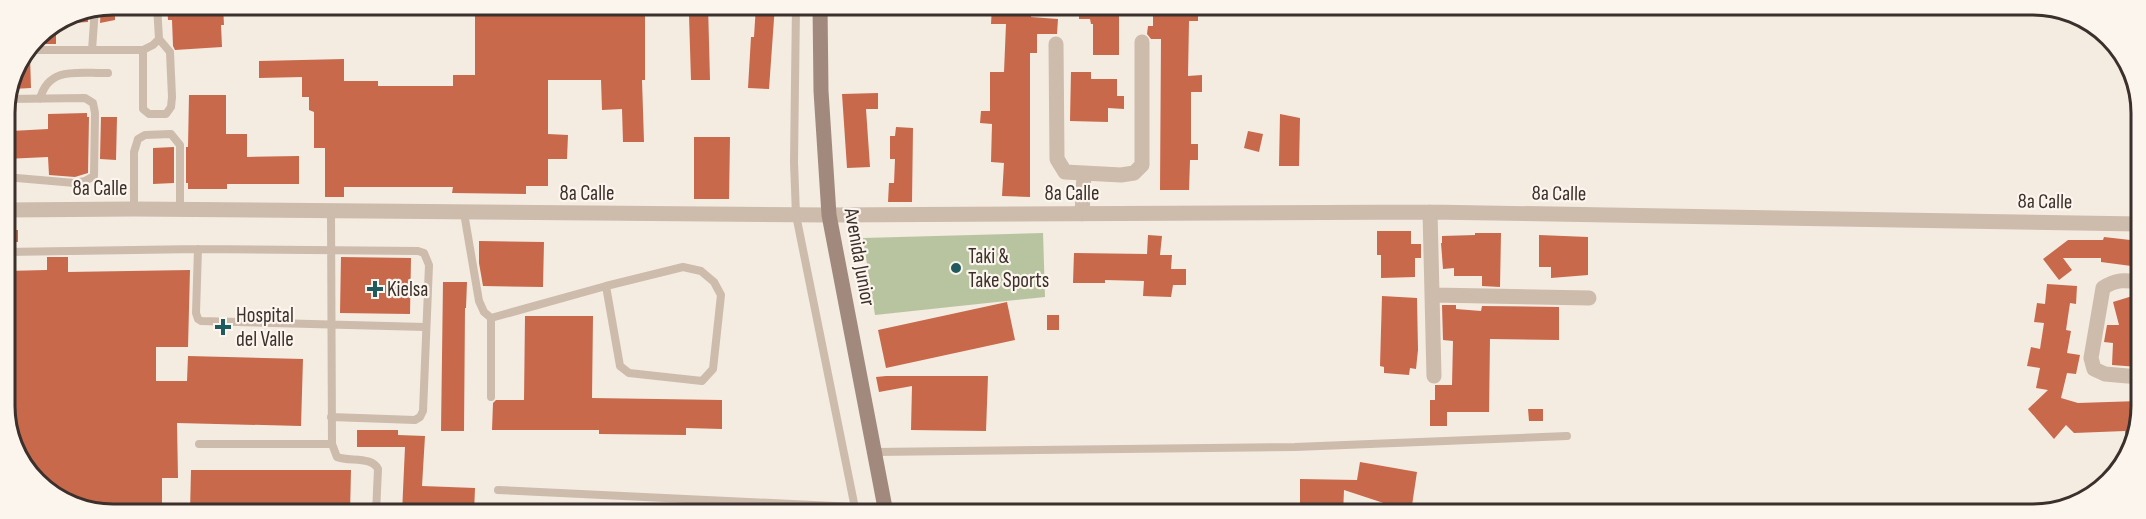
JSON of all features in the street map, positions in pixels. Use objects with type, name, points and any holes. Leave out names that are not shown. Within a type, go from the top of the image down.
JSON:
[{"type":"main road","name":"Avenida Junior","points":[[820,15],[821,91],[829,215],[884,504]]},
{"type":"street","points":[[1056,44],[1057,159],[1065,172],[1121,175],[1134,173],[1142,165],[1142,42]]},
{"type":"street","points":[[1082,214],[1084,174]]},
{"type":"street","name":"8a Calle","points":[[15,210],[796,215],[1430,212],[2131,224]]},
{"type":"street","points":[[1430,212],[1434,376]]},
{"type":"street","points":[[2131,281],[2113,281],[2103,288],[2091,358],[2094,369],[2105,374],[2131,376]]},
{"type":"street","points":[[1433,295],[1589,298]]},
{"type":"lane","points":[[143,50],[143,109],[149,114],[166,114],[171,107],[172,97],[170,52],[159,39],[157,15]]},
{"type":"lane","points":[[796,15],[794,162],[796,215],[854,504]]},
{"type":"lane","points":[[92,50],[94,17]]},
{"type":"lane","points":[[38,50],[143,50],[159,39]]},
{"type":"lane","points":[[40,99],[48,81],[60,74],[108,73]]},
{"type":"lane","points":[[15,178],[75,183],[86,182],[94,176],[95,112],[93,103],[85,98],[16,99]]},
{"type":"lane","points":[[134,209],[134,152],[138,140],[145,135],[171,134],[180,145],[180,210]]},
{"type":"lane","points":[[330,212],[332,444],[337,456],[344,460],[371,462],[376,465],[378,469],[376,504]]},
{"type":"lane","points":[[464,213],[479,301],[484,312],[491,318]]},
{"type":"lane","points":[[198,249],[196,313],[201,321],[425,327]]},
{"type":"lane","points":[[15,252],[331,249],[424,253],[429,265],[423,411],[420,417],[415,420],[332,417]]},
{"type":"lane","points":[[491,318],[606,286],[683,267],[701,271],[714,282],[721,295],[713,369],[702,381],[630,372],[620,366],[606,286]]},
{"type":"lane","points":[[490,397],[491,318]]},
{"type":"lane","points":[[875,452],[1295,447],[1567,436]]},
{"type":"lane","points":[[199,444],[332,444]]},
{"type":"lane","points":[[498,490],[748,504]]},
{"type":"green space","name":"Taki & Take Sports","points":[[1043,233],[1045,297],[875,315],[863,238]]},
{"type":"building","points":[[115,15],[115,20],[100,23],[100,16]]},
{"type":"building","points":[[168,15],[224,15],[224,25],[221,25],[222,47],[175,50],[172,20],[168,20]]},
{"type":"building","points":[[475,15],[645,15],[645,80],[642,80],[644,142],[623,142],[622,109],[602,110],[601,80],[548,80],[548,134],[568,135],[567,159],[548,159],[548,186],[526,186],[526,194],[452,193],[453,187],[344,187],[344,197],[325,197],[325,148],[314,148],[314,112],[309,110],[309,97],[302,97],[302,77],[259,78],[259,61],[344,59],[344,81],[378,81],[378,86],[453,86],[453,75],[475,75]]},
{"type":"building","points":[[689,15],[708,15],[710,80],[691,80]]},
{"type":"building","points":[[755,15],[774,15],[769,89],[748,88],[751,37],[754,37]]},
{"type":"building","points":[[992,15],[1031,15],[1031,17],[1058,19],[1057,34],[1037,34],[1037,53],[1030,53],[1030,197],[1002,196],[1004,163],[991,162],[992,124],[980,123],[981,111],[990,111],[990,72],[1004,72],[1006,24],[991,24]]},
{"type":"building","points":[[1079,15],[1119,15],[1119,55],[1093,55],[1093,24],[1090,19],[1079,19]]},
{"type":"building","points":[[1153,15],[1198,15],[1198,21],[1189,21],[1188,76],[1202,75],[1202,92],[1191,92],[1191,144],[1198,144],[1198,160],[1190,160],[1189,190],[1160,190],[1161,39],[1151,39],[1147,34],[1148,26],[1153,26]]},
{"type":"building","points":[[88,19],[88,22],[73,23]]},
{"type":"building","points":[[56,33],[56,44],[44,44]]},
{"type":"building","points":[[30,60],[31,88],[18,89]]},
{"type":"building","points":[[1071,72],[1091,72],[1091,79],[1117,79],[1117,96],[1124,96],[1124,109],[1108,108],[1108,122],[1070,121]]},
{"type":"building","points":[[878,93],[878,109],[866,109],[870,167],[847,168],[842,94]]},
{"type":"building","points":[[189,95],[226,95],[226,134],[247,134],[247,157],[299,156],[299,184],[227,184],[227,189],[188,189],[186,147],[188,147]]},
{"type":"building","points":[[87,113],[89,117],[88,173],[75,177],[49,175],[48,157],[15,159],[15,131],[48,129],[48,114]]},
{"type":"building","points":[[1280,114],[1300,118],[1299,166],[1279,166]]},
{"type":"building","points":[[101,117],[117,117],[116,160],[100,159]]},
{"type":"building","points":[[896,127],[913,128],[912,202],[888,202],[889,183],[894,183],[895,159],[890,159],[890,136],[895,136]]},
{"type":"building","points":[[1248,131],[1263,134],[1259,152],[1244,148]]},
{"type":"building","points":[[694,137],[730,137],[729,199],[694,199]]},
{"type":"building","points":[[174,147],[174,183],[153,184],[153,148]]},
{"type":"building","points":[[15,230],[18,230],[18,242],[15,242]]},
{"type":"building","points":[[1377,231],[1411,231],[1411,244],[1421,244],[1421,258],[1415,258],[1415,277],[1381,278],[1381,255],[1377,255]]},
{"type":"building","points":[[1475,233],[1501,233],[1500,287],[1482,286],[1482,276],[1454,276],[1454,268],[1443,269],[1442,236],[1475,235]]},
{"type":"building","points":[[1148,235],[1162,236],[1160,255],[1172,255],[1171,269],[1186,269],[1186,285],[1173,285],[1171,297],[1143,296],[1144,281],[1105,280],[1105,283],[1073,283],[1074,253],[1147,254]]},
{"type":"building","points":[[1539,235],[1588,237],[1588,275],[1551,278],[1551,267],[1539,267]]},
{"type":"building","points":[[2104,237],[2131,240],[2131,266],[2101,262],[2101,258],[2063,258],[2072,270],[2059,280],[2043,259],[2068,240],[2103,240]]},
{"type":"building","points":[[479,241],[544,242],[543,287],[483,286],[479,263]]},
{"type":"building","points":[[47,257],[68,257],[68,272],[190,270],[188,347],[156,347],[156,381],[187,381],[188,356],[303,359],[301,426],[177,423],[178,478],[162,478],[162,504],[94,502],[75,497],[64,491],[53,484],[35,466],[25,449],[20,438],[15,406],[15,271],[47,270]]},
{"type":"building","points":[[341,257],[411,258],[410,314],[340,313]]},
{"type":"building","points":[[443,282],[467,282],[464,431],[441,431]]},
{"type":"building","points":[[2047,284],[2077,286],[2076,304],[2070,303],[2066,330],[2071,331],[2067,353],[2080,355],[2076,374],[2067,373],[2061,398],[2078,403],[2131,401],[2127,434],[2125,431],[2074,433],[2066,425],[2054,439],[2028,409],[2048,390],[2036,388],[2040,368],[2027,366],[2031,347],[2040,349],[2044,323],[2034,322],[2037,303],[2045,304]]},
{"type":"building","points":[[1382,296],[1417,298],[1418,350],[1416,369],[1410,368],[1409,375],[1384,373],[1384,367],[1380,366]]},
{"type":"building","points":[[2131,296],[2131,366],[2112,365],[2113,343],[2104,342],[2107,325],[2119,325],[2113,302]]},
{"type":"building","points":[[1007,302],[1015,340],[886,368],[878,330]]},
{"type":"building","points":[[1442,305],[1456,305],[1456,309],[1481,311],[1482,306],[1559,307],[1559,340],[1490,339],[1489,412],[1447,412],[1447,426],[1430,426],[1430,400],[1435,400],[1435,385],[1452,385],[1453,341],[1443,340]]},
{"type":"building","points":[[1047,315],[1059,315],[1059,330],[1047,330]]},
{"type":"building","points":[[525,316],[593,316],[592,398],[722,400],[722,429],[686,428],[686,435],[599,434],[599,430],[492,430],[493,403],[496,400],[524,400]]},
{"type":"building","points":[[988,376],[986,431],[911,430],[912,386],[879,392],[876,377]]},
{"type":"building","points":[[1528,409],[1543,409],[1543,421],[1529,421]]},
{"type":"building","points":[[357,430],[398,430],[398,435],[425,436],[422,486],[475,488],[474,504],[402,504],[405,447],[357,447]]},
{"type":"building","points":[[1360,462],[1417,472],[1412,504],[1387,504],[1344,490],[1343,504],[1300,504],[1300,479],[1357,480]]},
{"type":"building","points":[[191,470],[351,470],[350,504],[190,504]]},
{"type":"place","name":"Taki & Take Sports","points":[[956,268]]},
{"type":"place","name":"Kielsa","points":[[375,289]]},
{"type":"place","name":"Hospital del Valle","points":[[223,327]]}]
